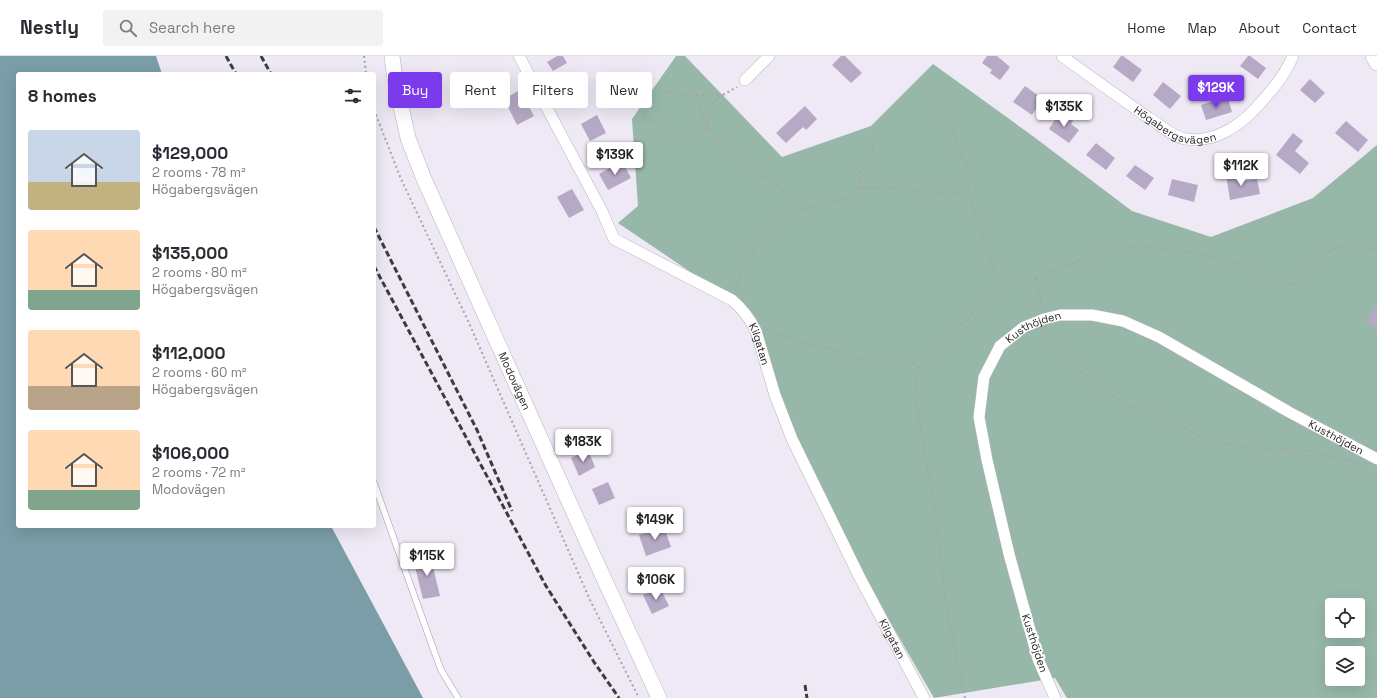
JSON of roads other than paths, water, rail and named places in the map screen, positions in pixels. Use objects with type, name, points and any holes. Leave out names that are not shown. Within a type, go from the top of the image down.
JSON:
[{"type":"main road","name":"Modovägen","points":[[392,56],[395,79],[408,138],[424,179],[659,698]]},
{"type":"main road","points":[[1373,56],[1377,63]]},
{"type":"street","name":"Kilgatan","points":[[519,56],[602,210],[614,239],[732,300],[741,307],[751,322],[756,331],[775,395],[792,439],[860,578],[924,698]]},
{"type":"street","points":[[745,80],[769,56]]},
{"type":"street","name":"Högabergsvägen","points":[[1062,56],[1170,132],[1181,137],[1198,139],[1225,132],[1236,127],[1246,119],[1280,80],[1293,56]]},
{"type":"street","name":"Kusthöjden","points":[[1055,698],[1038,659],[1011,562],[987,460],[979,417],[984,377],[1000,346],[1024,327],[1044,319],[1060,315],[1092,315],[1123,321],[1159,337],[1289,412],[1377,459]]},
{"type":"lane","points":[[376,489],[441,670],[458,698]]},
{"type":"water","points":[[0,56],[156,56],[161,72],[16,72],[16,528],[332,528],[423,698],[0,698]]},
{"type":"railway","points":[[226,56],[235,72]]},
{"type":"railway","points":[[261,56],[270,72]]},
{"type":"railway","points":[[376,231],[477,430],[512,511]]},
{"type":"railway","points":[[376,270],[546,586],[594,662],[619,698]]},
{"type":"railway","points":[[805,685],[807,698]]}]
